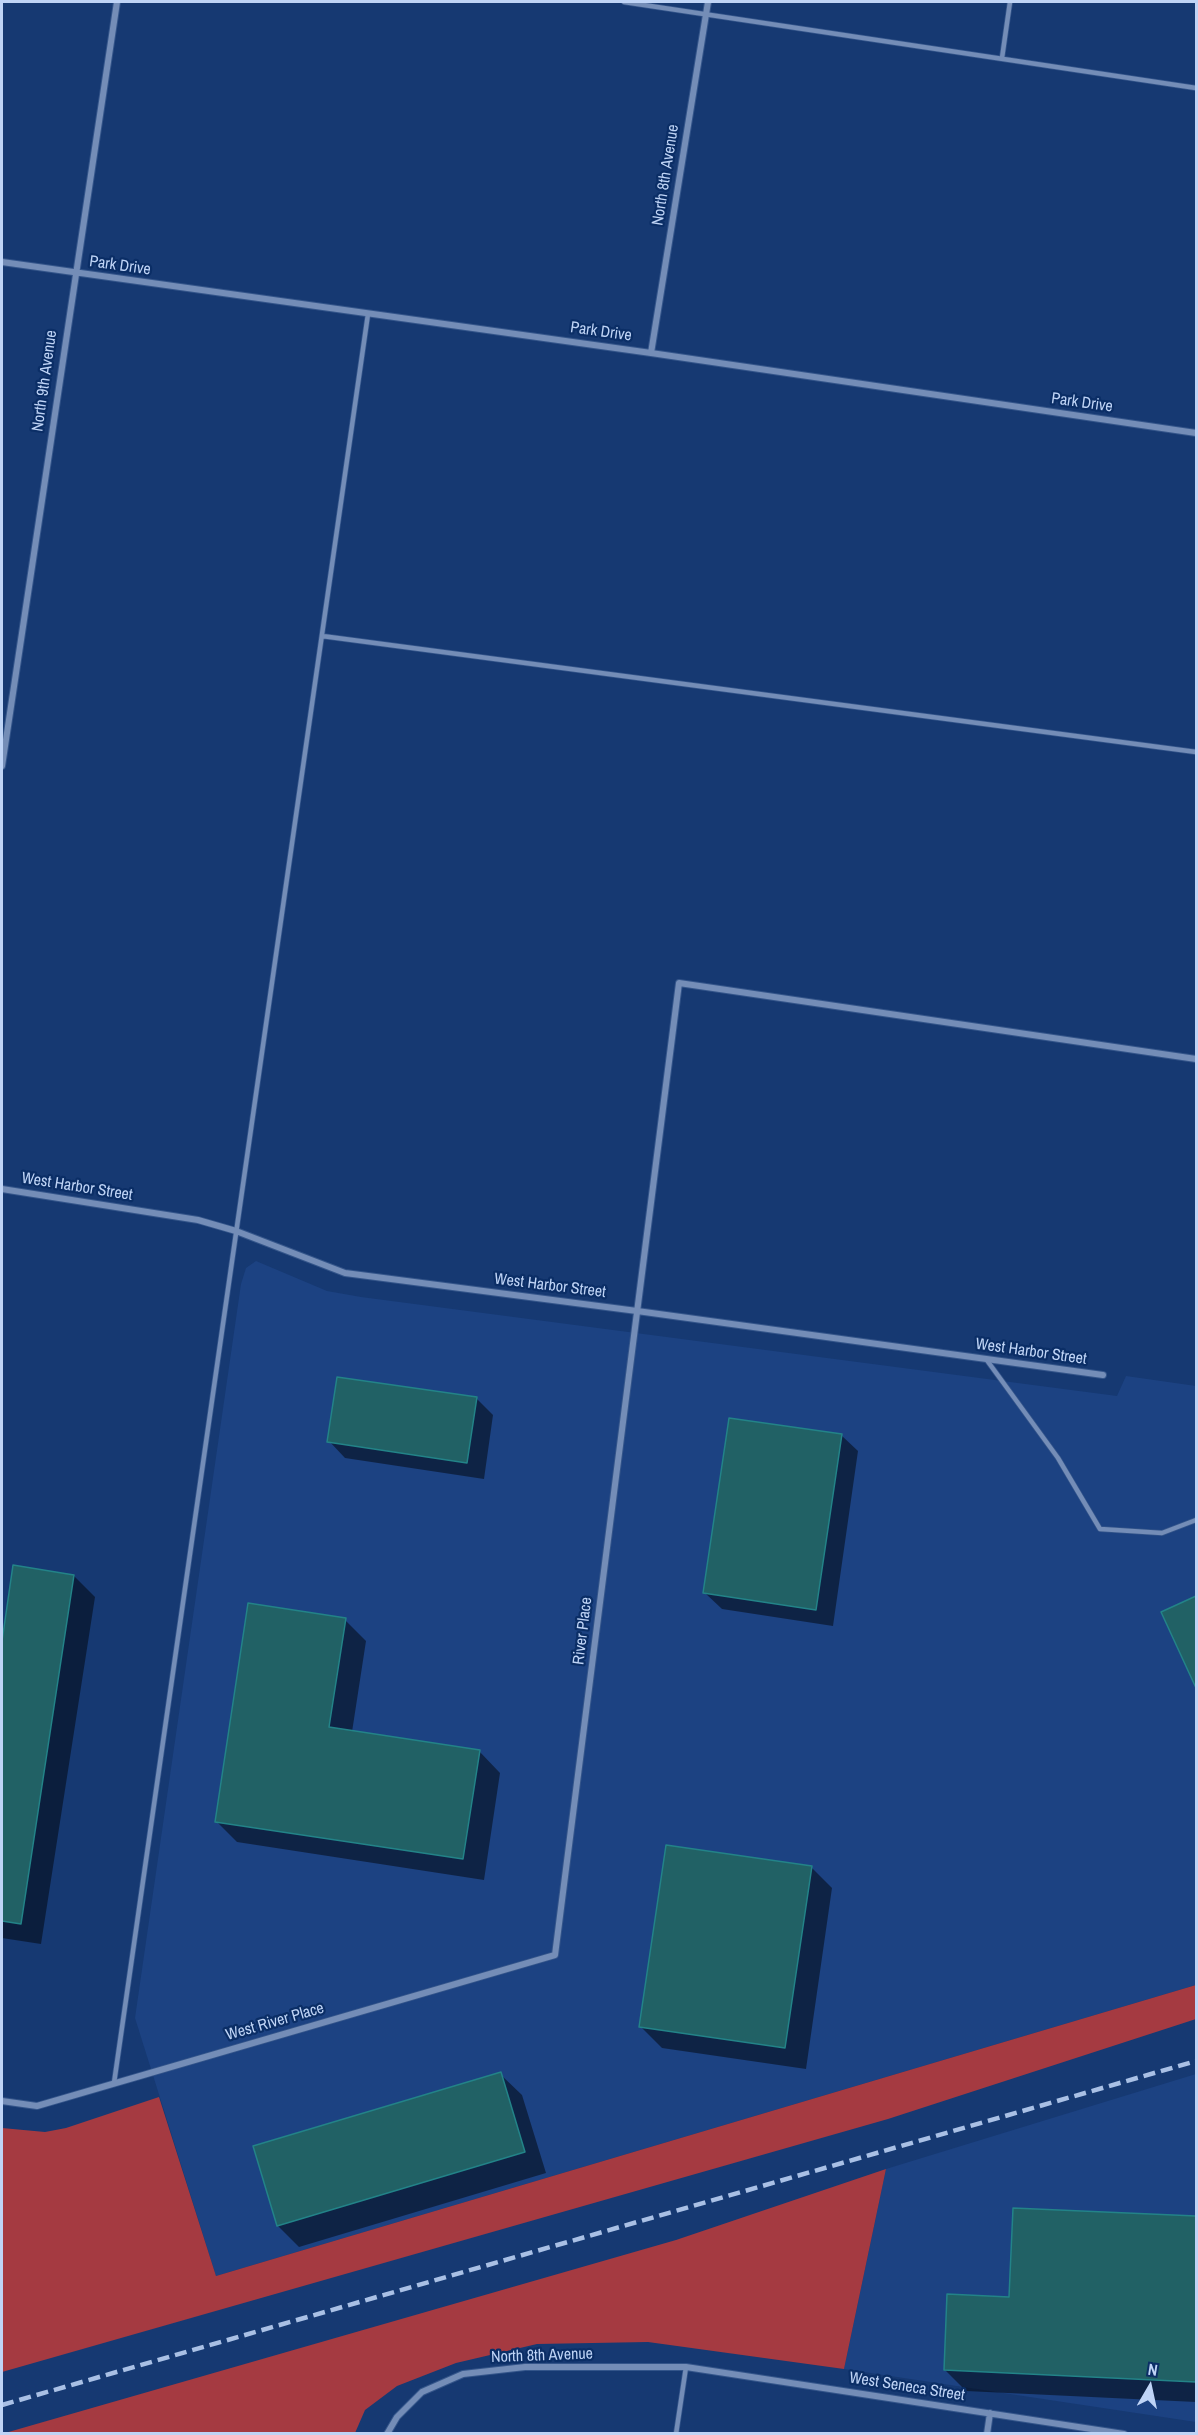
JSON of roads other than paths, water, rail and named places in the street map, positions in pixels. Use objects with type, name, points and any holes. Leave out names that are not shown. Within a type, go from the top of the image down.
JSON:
[{"type":"street","name":"North 9th Avenue","points":[[2,766],[74,273],[117,2]]},
{"type":"street","name":"North 8th Avenue","points":[[651,353],[708,2]]},
{"type":"street","name":"Park Drive","points":[[2,262],[651,353],[1197,433]]},
{"type":"street","name":"River Place","points":[[555,1955],[680,983],[1197,1059]]},
{"type":"street","name":"West Harbor Street","points":[[2,1189],[198,1220],[236,1231],[345,1273],[1103,1375]]},
{"type":"street","name":"West River Place","points":[[2,2101],[37,2106],[555,1955]]},
{"type":"street","name":"North 8th Avenue","points":[[387,2433],[397,2416],[422,2392],[463,2374],[525,2367],[686,2367]]},
{"type":"street","name":"West Seneca Street","points":[[686,2367],[1124,2433]]},
{"type":"street","points":[[987,2433],[990,2413]]},
{"type":"lane","points":[[624,2],[1197,88]]},
{"type":"lane","points":[[1002,58],[1010,2]]},
{"type":"lane","points":[[114,2084],[368,314]]},
{"type":"lane","points":[[322,636],[1197,752]]},
{"type":"lane","points":[[986,1359],[1058,1458],[1100,1529],[1162,1533],[1197,1520]]},
{"type":"lane","points":[[676,2433],[686,2367]]},
{"type":"railway","points":[[2,2405],[1196,2061]]}]
